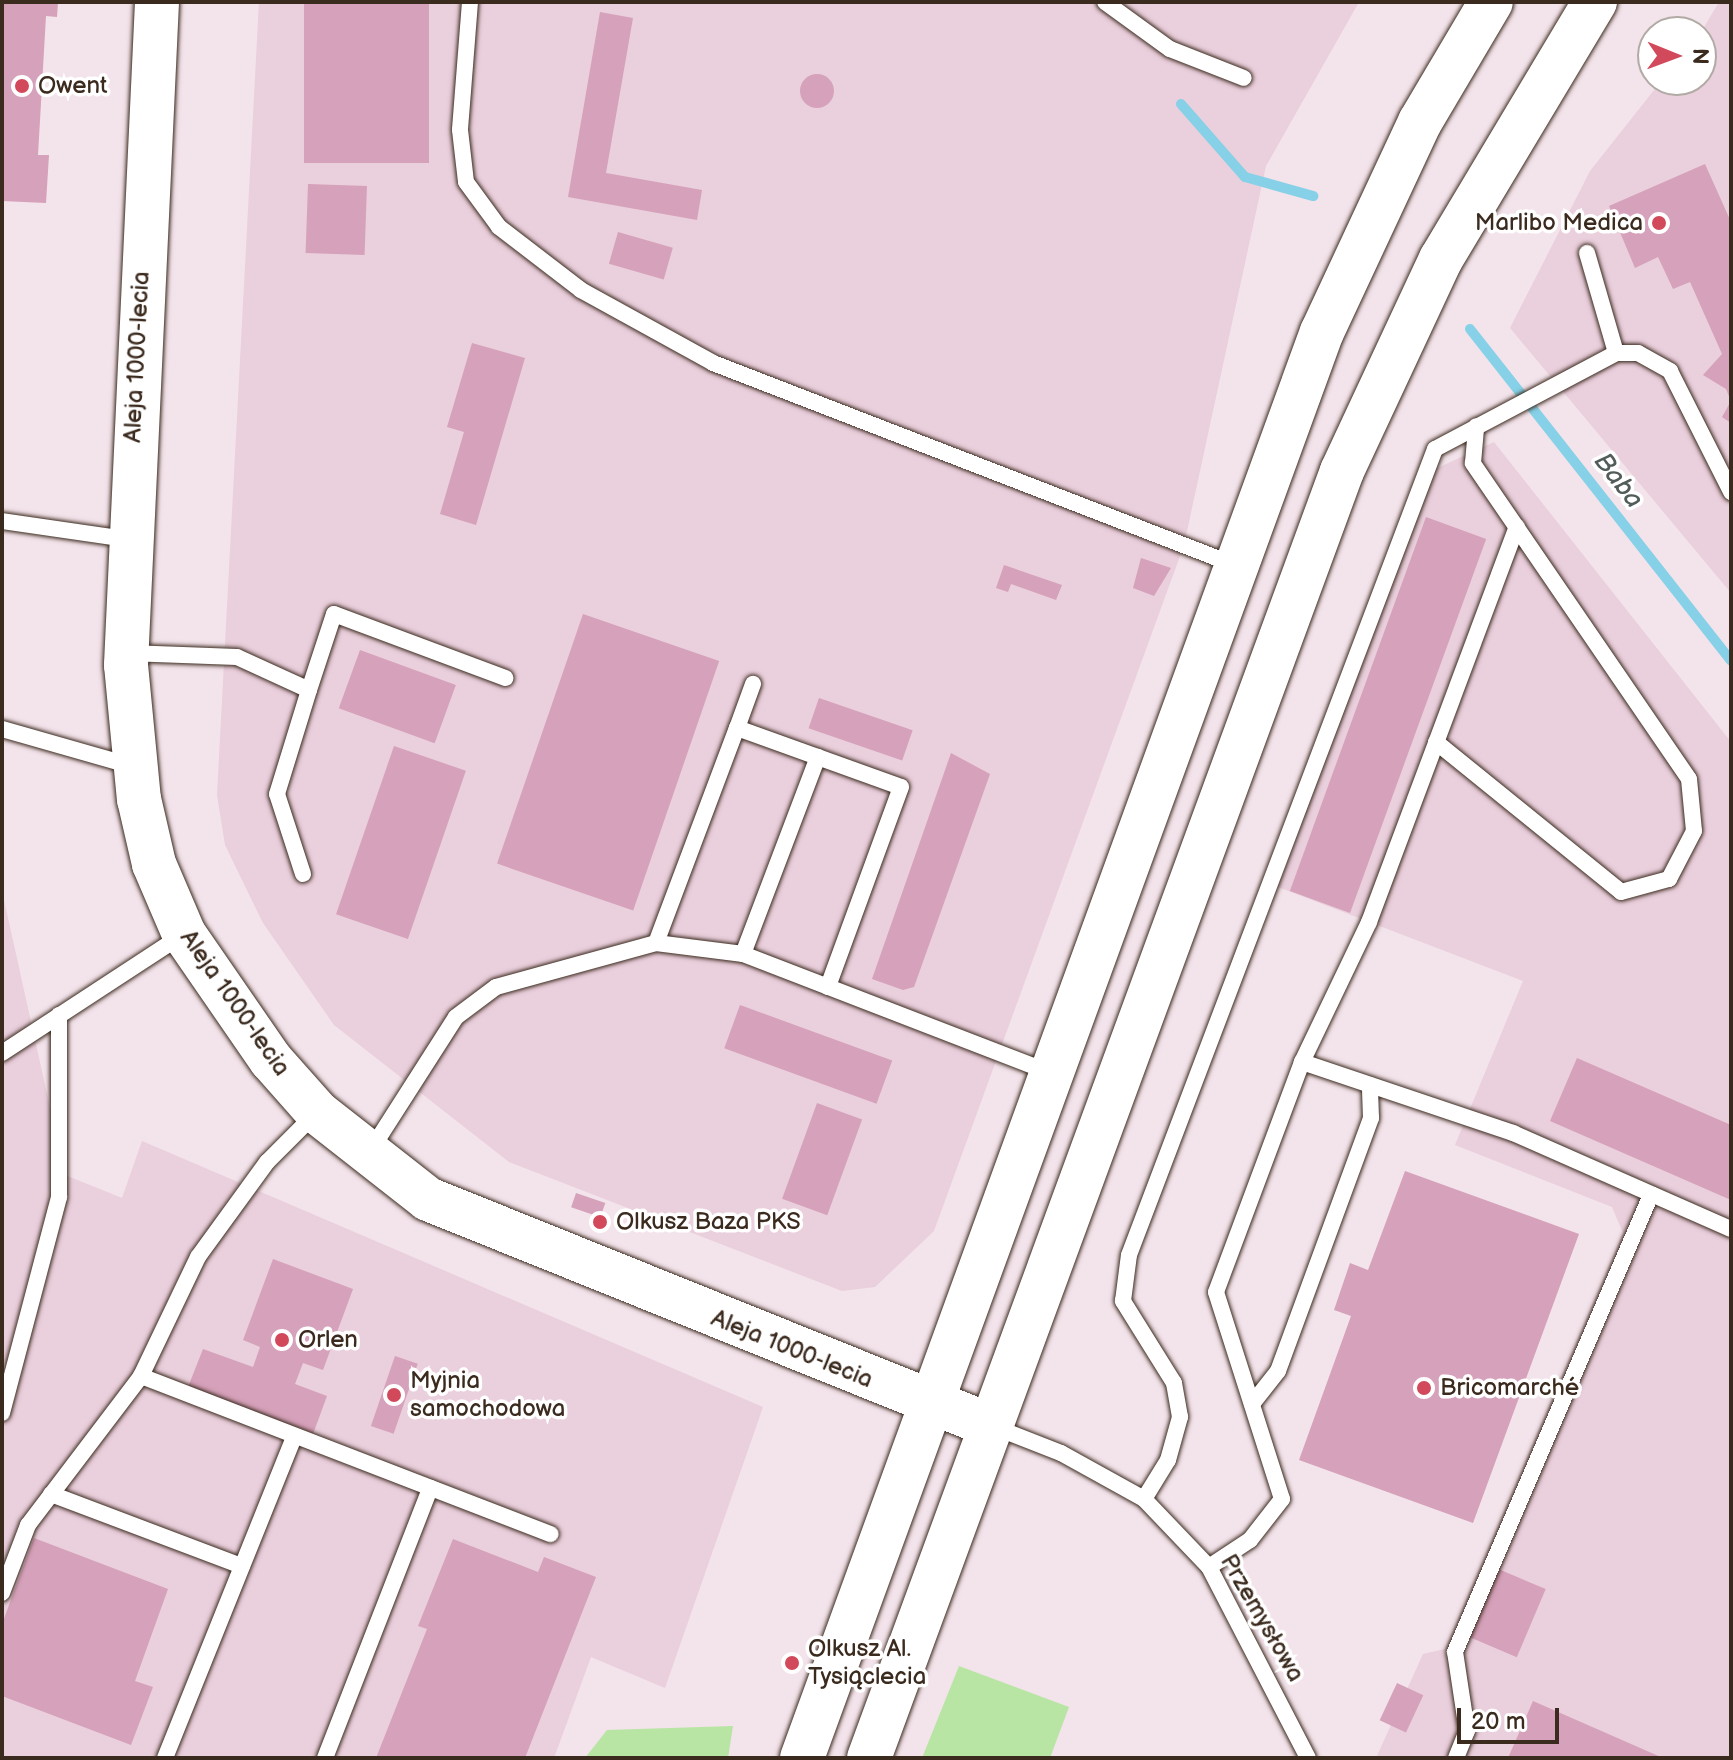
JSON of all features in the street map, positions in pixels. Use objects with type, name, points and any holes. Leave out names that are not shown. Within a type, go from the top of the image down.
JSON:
[{"type":"main road","name":"Aleja 1000-lecia","points":[[157,2],[126,539],[126,653],[136,767],[154,864],[184,934],[271,1060],[317,1112],[366,1158],[493,1231],[989,1425]]},
{"type":"main road","points":[[802,1758],[1235,565],[1368,228],[1491,2]]},
{"type":"main road","points":[[869,1758],[1295,588],[1373,399],[1492,166],[1595,2]]},
{"type":"lane","points":[[470,2],[460,130],[466,182],[499,227],[581,290],[713,363],[1235,565]]},
{"type":"lane","points":[[1106,3],[1170,49],[1244,78]]},
{"type":"lane","points":[[1587,253],[1616,353]]},
{"type":"lane","points":[[1144,1499],[1168,1460],[1180,1417],[1174,1383],[1123,1301],[1129,1255],[1415,486],[1435,449],[1616,353],[1638,353],[1670,371],[1731,492]]},
{"type":"lane","points":[[1436,742],[1621,892],[1669,879],[1694,831],[1689,779],[1473,463],[1476,426]]},
{"type":"lane","points":[[2,521],[126,539]]},
{"type":"lane","points":[[1209,1567],[1250,1540],[1282,1499],[1216,1292],[1302,1062],[1369,922],[1517,527]]},
{"type":"lane","points":[[303,874],[277,794],[334,614],[505,678]]},
{"type":"lane","points":[[126,653],[237,657],[309,690]]},
{"type":"lane","points":[[656,943],[753,684]]},
{"type":"lane","points":[[737,728],[901,787],[828,987]]},
{"type":"lane","points":[[2,729],[136,767]]},
{"type":"lane","points":[[743,954],[818,757]]},
{"type":"lane","points":[[2,1053],[184,934]]},
{"type":"lane","points":[[366,1158],[456,1017],[496,987],[656,943],[743,954],[1051,1073]]},
{"type":"lane","points":[[2,1413],[59,1197],[59,1015]]},
{"type":"lane","points":[[1302,1062],[1513,1133],[1731,1229]]},
{"type":"lane","points":[[1252,1404],[1284,1356],[1371,1118],[1370,1085]]},
{"type":"lane","points":[[2,1593],[28,1525],[141,1376],[198,1257],[267,1162],[317,1112]]},
{"type":"lane","points":[[1456,1758],[1467,1731],[1455,1652],[1651,1194]]},
{"type":"lane","points":[[141,1376],[551,1534]]},
{"type":"lane","name":"Przemysłowa","points":[[989,1425],[1061,1453],[1144,1499],[1209,1567],[1308,1758]]},
{"type":"lane","points":[[165,1758],[294,1437]]},
{"type":"lane","points":[[325,1758],[430,1488]]},
{"type":"lane","points":[[51,1494],[242,1566]]},
{"type":"shaded area","points":[[259,2],[1359,2],[1266,166],[1184,545],[934,1231],[875,1287],[842,1291],[509,1162],[334,1025],[263,923],[225,845],[217,795]]},
{"type":"shaded area","points":[[1719,2],[1731,2],[1731,593],[1510,328],[1590,171],[1649,96],[1717,96],[1717,16],[1711,16]]},
{"type":"shaded area","points":[[1494,442],[1731,742],[1731,1758],[1376,1758],[1423,1654],[1445,1649],[1623,1233],[1612,1207],[1455,1145],[1523,981],[1278,887],[1433,470]]},
{"type":"shaded area","points":[[2,891],[65,1175],[122,1198],[142,1141],[763,1407],[665,1688],[591,1657],[554,1758],[2,1758]]},
{"type":"green space","points":[[959,1666],[1069,1707],[1050,1758],[922,1758]]},
{"type":"green space","points":[[733,1726],[728,1758],[585,1758],[607,1730]]},
{"type":"building","name":"Owent","points":[[2,2],[58,2],[57,17],[46,16],[38,155],[49,155],[46,203],[2,201]]},
{"type":"building","points":[[304,2],[429,2],[429,163],[304,163]]},
{"type":"building","points":[[600,12],[633,18],[606,173],[702,190],[697,220],[568,197]]},
{"type":"building","points":[[817,74],[829,79],[834,91],[829,103],[817,108],[805,103],[800,91],[805,79]]},
{"type":"building","points":[[1705,164],[1731,222],[1731,401],[1726,389],[1703,375],[1722,354],[1690,282],[1673,289],[1658,257],[1635,268],[1609,206]]},
{"type":"building","points":[[308,184],[367,186],[365,255],[306,253]]},
{"type":"building","points":[[618,232],[673,248],[664,279],[609,264]]},
{"type":"building","points":[[472,343],[525,358],[476,525],[440,514],[464,432],[447,427]]},
{"type":"building","points":[[1731,401],[1731,423],[1722,417]]},
{"type":"building","points":[[1426,517],[1486,539],[1350,913],[1290,891]]},
{"type":"building","points":[[1141,558],[1171,568],[1154,596],[1133,588]]},
{"type":"building","points":[[1004,565],[1062,585],[1056,600],[1011,584],[1008,592],[996,588]]},
{"type":"building","points":[[583,614],[719,661],[633,910],[497,864]]},
{"type":"building","points":[[360,650],[456,685],[435,743],[339,708]]},
{"type":"building","points":[[819,698],[913,730],[902,760],[809,728]]},
{"type":"building","points":[[394,746],[466,771],[408,939],[336,914]]},
{"type":"building","points":[[951,753],[990,774],[914,987],[903,990],[872,979]]},
{"type":"building","points":[[740,1005],[892,1060],[876,1104],[724,1048]]},
{"type":"building","points":[[1577,1058],[1731,1125],[1731,1200],[1550,1121]]},
{"type":"building","points":[[817,1103],[862,1119],[827,1215],[782,1199]]},
{"type":"building","name":"Bricomarché","points":[[1405,1171],[1579,1234],[1473,1523],[1299,1460],[1351,1316],[1334,1310],[1350,1263],[1368,1270]]},
{"type":"building","points":[[576,1193],[605,1203],[600,1217],[571,1207]]},
{"type":"building","points":[[273,1259],[353,1289],[323,1370],[303,1363],[295,1384],[327,1396],[313,1434],[188,1387],[203,1349],[253,1367],[260,1347],[243,1340]]},
{"type":"building","name":"Myjnia samochodowa","points":[[395,1356],[418,1364],[394,1434],[371,1426]]},
{"type":"building","points":[[34,1538],[168,1589],[135,1681],[153,1687],[131,1745],[2,1696],[2,1624]]},
{"type":"building","points":[[453,1539],[538,1572],[544,1557],[596,1577],[525,1758],[376,1758],[427,1629],[418,1626]]},
{"type":"building","points":[[1496,1568],[1546,1589],[1517,1657],[1467,1636]]},
{"type":"building","points":[[1397,1683],[1423,1695],[1406,1732],[1380,1720]]},
{"type":"building","points":[[1533,1701],[1663,1758],[1508,1758]]},
{"type":"waterway","name":"Baba","points":[[1181,104],[1245,177],[1313,196]]},
{"type":"waterway","name":"Baba","points":[[1470,329],[1731,661]]},
{"type":"place","name":"Owent","points":[[22,86]]},
{"type":"place","name":"Marlibo Medica","points":[[1659,223]]},
{"type":"place","name":"Olkusz Baza PKS","points":[[600,1222]]},
{"type":"place","name":"Orlen","points":[[282,1340]]},
{"type":"place","name":"Bricomarché","points":[[1424,1388]]},
{"type":"place","name":"Myjnia samochodowa","points":[[394,1395]]},
{"type":"place","name":"Olkusz Al. Tysiąclecia","points":[[792,1663]]}]
